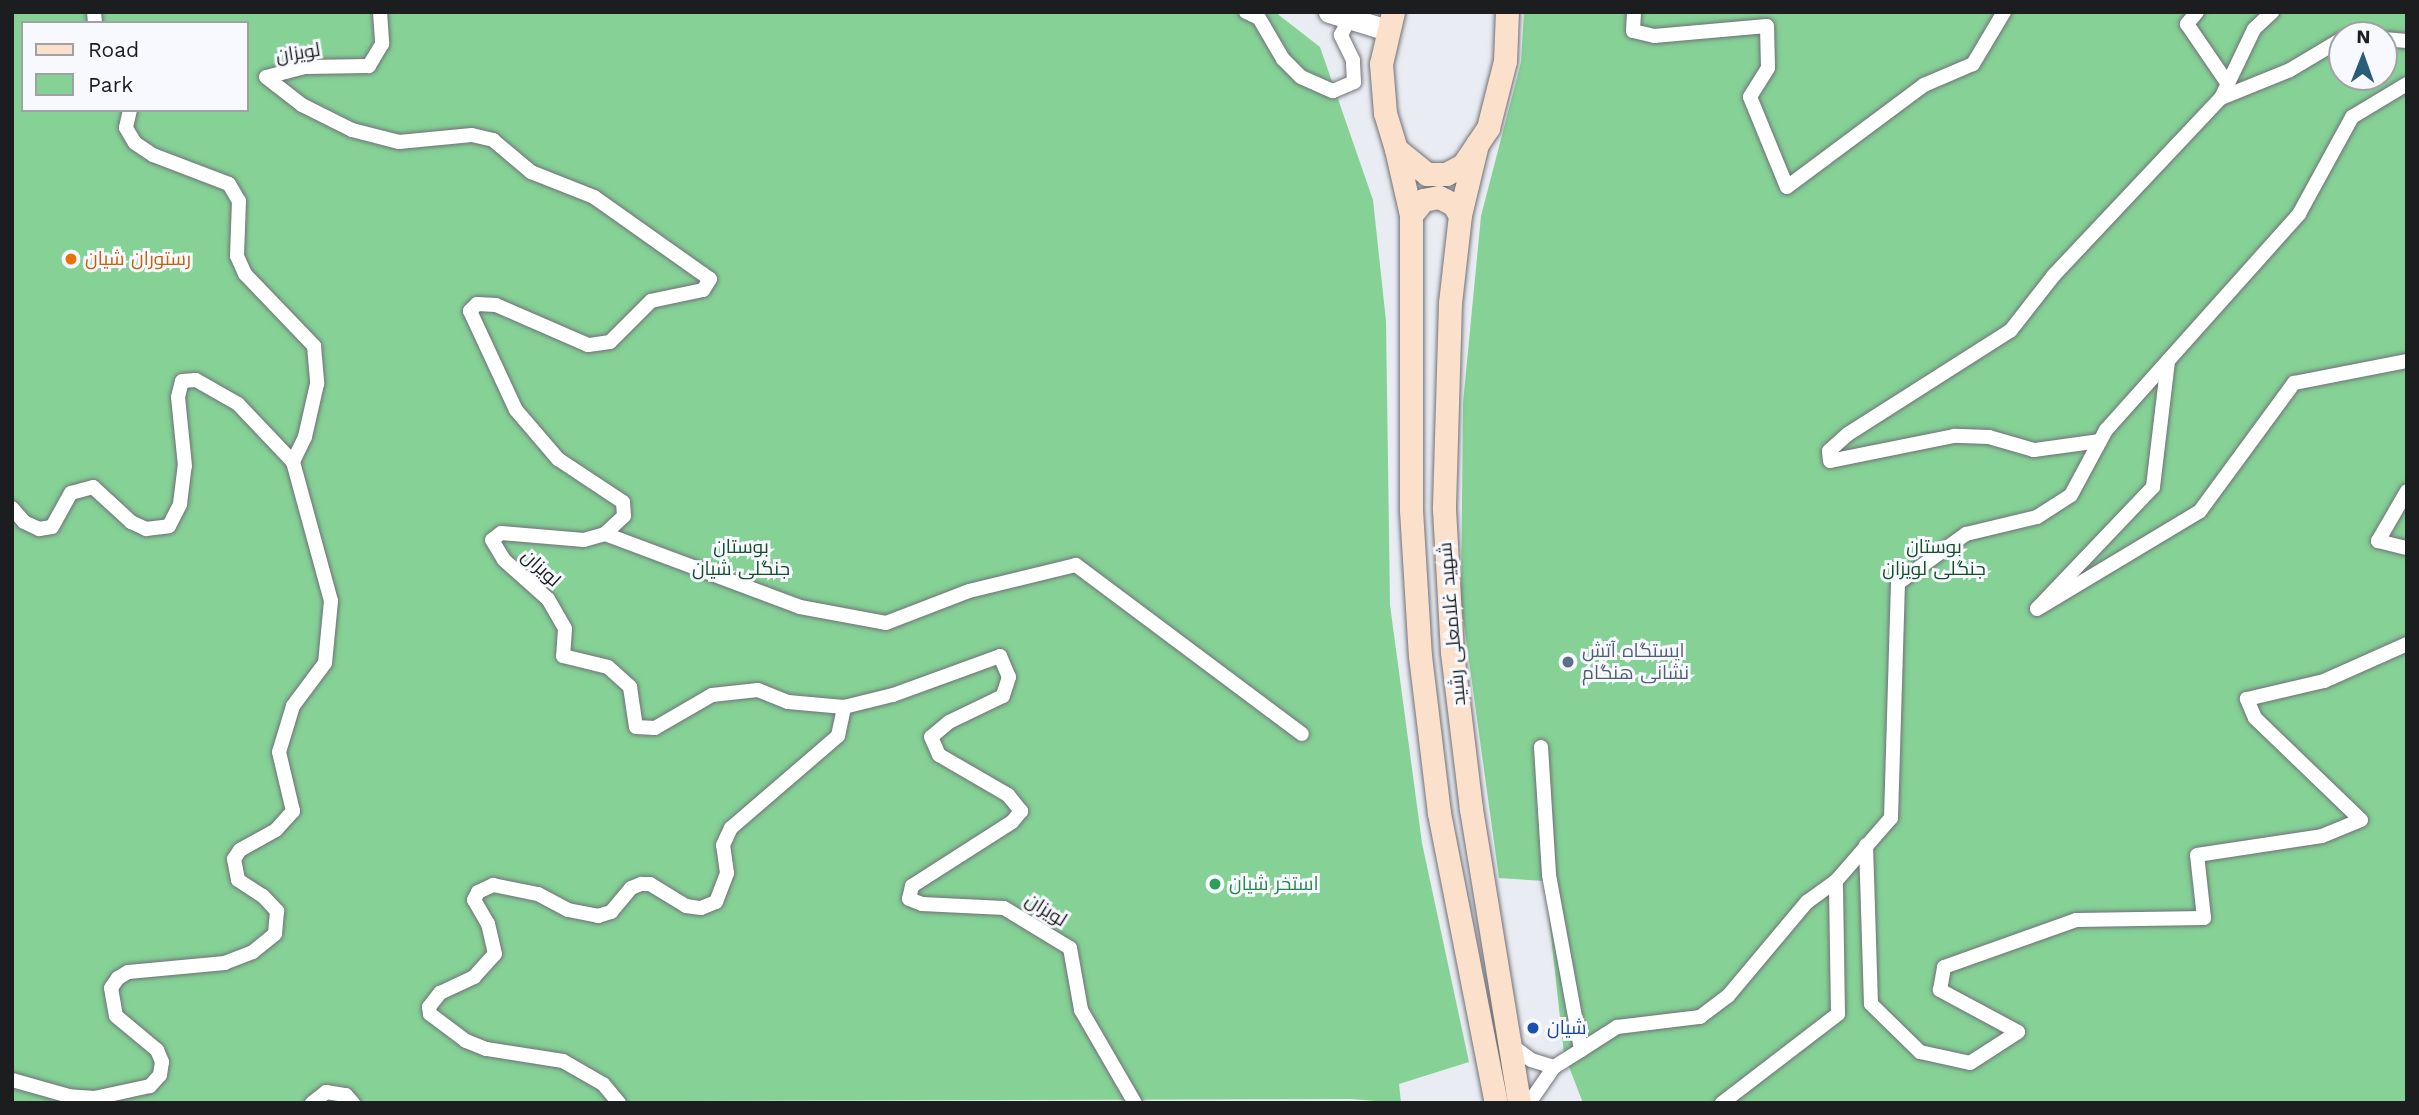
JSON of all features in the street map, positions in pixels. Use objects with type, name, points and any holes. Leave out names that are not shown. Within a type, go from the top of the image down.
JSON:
[{"type":"main road","points":[[1329,12],[1349,19],[1390,21]]},
{"type":"main road","points":[[1396,149],[1427,174],[1446,174],[1463,165],[1496,107],[1507,12]]},
{"type":"main road","name":"شهید غلامعلی رشید","points":[[1390,21],[1382,90],[1411,215],[1411,510],[1420,656],[1439,813],[1496,1103]]},
{"type":"main road","name":"شهید غلامعلی رشید","points":[[1477,144],[1460,215],[1450,303],[1444,509],[1447,580],[1469,796],[1506,1041],[1519,1103]]},
{"type":"main road","points":[[1411,215],[1423,200],[1439,198],[1453,204],[1460,215]]},
{"type":"street","name":"لویزان","points":[[380,12],[382,44],[369,66],[305,67],[266,78],[302,105],[352,130],[399,142],[472,135],[493,140],[531,172],[594,197],[710,279],[703,290],[651,301],[610,342],[587,345],[496,305],[477,304],[470,311],[516,410],[558,460],[623,502],[624,516],[605,534],[584,540],[501,533],[492,540],[504,560],[548,598],[565,629],[563,656],[608,667],[630,687],[636,727],[655,728],[712,695],[758,690],[788,702],[844,707],[893,695],[1000,656],[1009,677],[1003,696],[950,722],[931,737],[939,755],[1008,795],[1021,811],[1012,822],[912,887],[909,899],[922,904],[1004,908],[1070,948],[1081,1010],[1135,1103]]},
{"type":"street","points":[[1246,12],[1259,18],[1283,59],[1301,77],[1334,91],[1354,82],[1353,60],[1341,35],[1349,19]]},
{"type":"street","points":[[1634,12],[1633,31],[1654,36],[1767,26],[1768,68],[1750,97],[1787,187],[1924,85],[1973,64],[2004,12]]},
{"type":"street","points":[[2197,12],[2187,24],[2228,84]]},
{"type":"street","points":[[2100,441],[2034,450],[1989,437],[1954,436],[1830,461],[1829,451],[1848,434],[2011,330],[2054,275],[2221,98],[2254,29],[2272,12]]},
{"type":"street","points":[[2221,98],[2290,70],[2328,47]]},
{"type":"street","points":[[1529,1103],[1554,1067],[1617,1027],[1700,1017],[1728,996],[1807,902],[1836,881],[1891,818],[1898,583],[1966,534],[2037,517],[2071,495],[2100,441],[2299,214],[2353,117],[2407,84]]},
{"type":"street","points":[[130,112],[126,128],[135,143],[153,155],[229,184],[239,201],[237,256],[245,274],[314,346],[317,384],[305,437],[293,462]]},
{"type":"street","points":[[2168,361],[2153,487],[2037,609],[2200,511],[2294,383],[2407,362]]},
{"type":"street","points":[[12,508],[24,522],[39,529],[52,527],[71,493],[93,486],[131,522],[146,529],[169,526],[180,504],[185,466],[178,397],[182,381],[196,380],[238,404],[293,462],[331,601],[331,642],[325,663],[285,721],[279,762],[294,801],[293,811],[276,830],[249,842],[234,859],[238,880],[277,911],[275,934],[253,952],[225,963],[144,970],[118,978],[111,988],[116,1016],[158,1050],[162,1062],[160,1075],[150,1086],[95,1098],[69,1096],[12,1080]]},
{"type":"street","points":[[2407,491],[2378,541],[2407,548]]},
{"type":"street","points":[[605,534],[800,607],[886,623],[969,591],[1076,565],[1302,734]]},
{"type":"street","points":[[1866,845],[1871,1004],[1920,1052],[1970,1063],[2018,1032],[1940,990],[1944,967],[2076,920],[2204,918],[2197,855],[2322,836],[2361,820],[2255,718],[2247,699],[2324,681],[2407,644]]},
{"type":"street","points":[[619,1103],[603,1084],[564,1061],[486,1049],[466,1041],[430,1014],[429,1007],[440,993],[474,977],[495,954],[488,924],[474,900],[478,892],[493,886],[538,894],[568,910],[598,916],[611,912],[631,888],[641,884],[650,884],[686,906],[701,908],[716,902],[727,873],[723,845],[731,828],[838,736],[844,707]]},
{"type":"street","points":[[1541,747],[1549,875],[1581,1049]]},
{"type":"street","points":[[1722,1103],[1838,1014],[1836,881]]},
{"type":"street","points":[[1506,1041],[1531,1060],[1554,1067]]},
{"type":"street","points":[[312,1103],[326,1092],[346,1095],[353,1103]]},
{"type":"green space","name":"بوستان جنگلی شیان","points":[[12,12],[1275,12],[1320,47],[1373,200],[1386,321],[1390,605],[1422,843],[1469,1062],[1399,1084],[1401,1103],[1351,1099],[12,1103]]},
{"type":"green space","name":"بوستان جنگلی لویزان","points":[[1524,12],[2407,12],[2407,1103],[1583,1103],[1564,1054],[1545,881],[1499,878],[1461,603],[1463,403],[1481,216],[1521,62]]},
{"type":"place","name":"رستوران شیان","points":[[71,259]]},
{"type":"place","name":"ایستگاه آتش نشانی هنگام","points":[[1568,662]]},
{"type":"place","name":"استخر شیان","points":[[1215,884]]},
{"type":"place","name":"شیان","points":[[1533,1028]]}]
